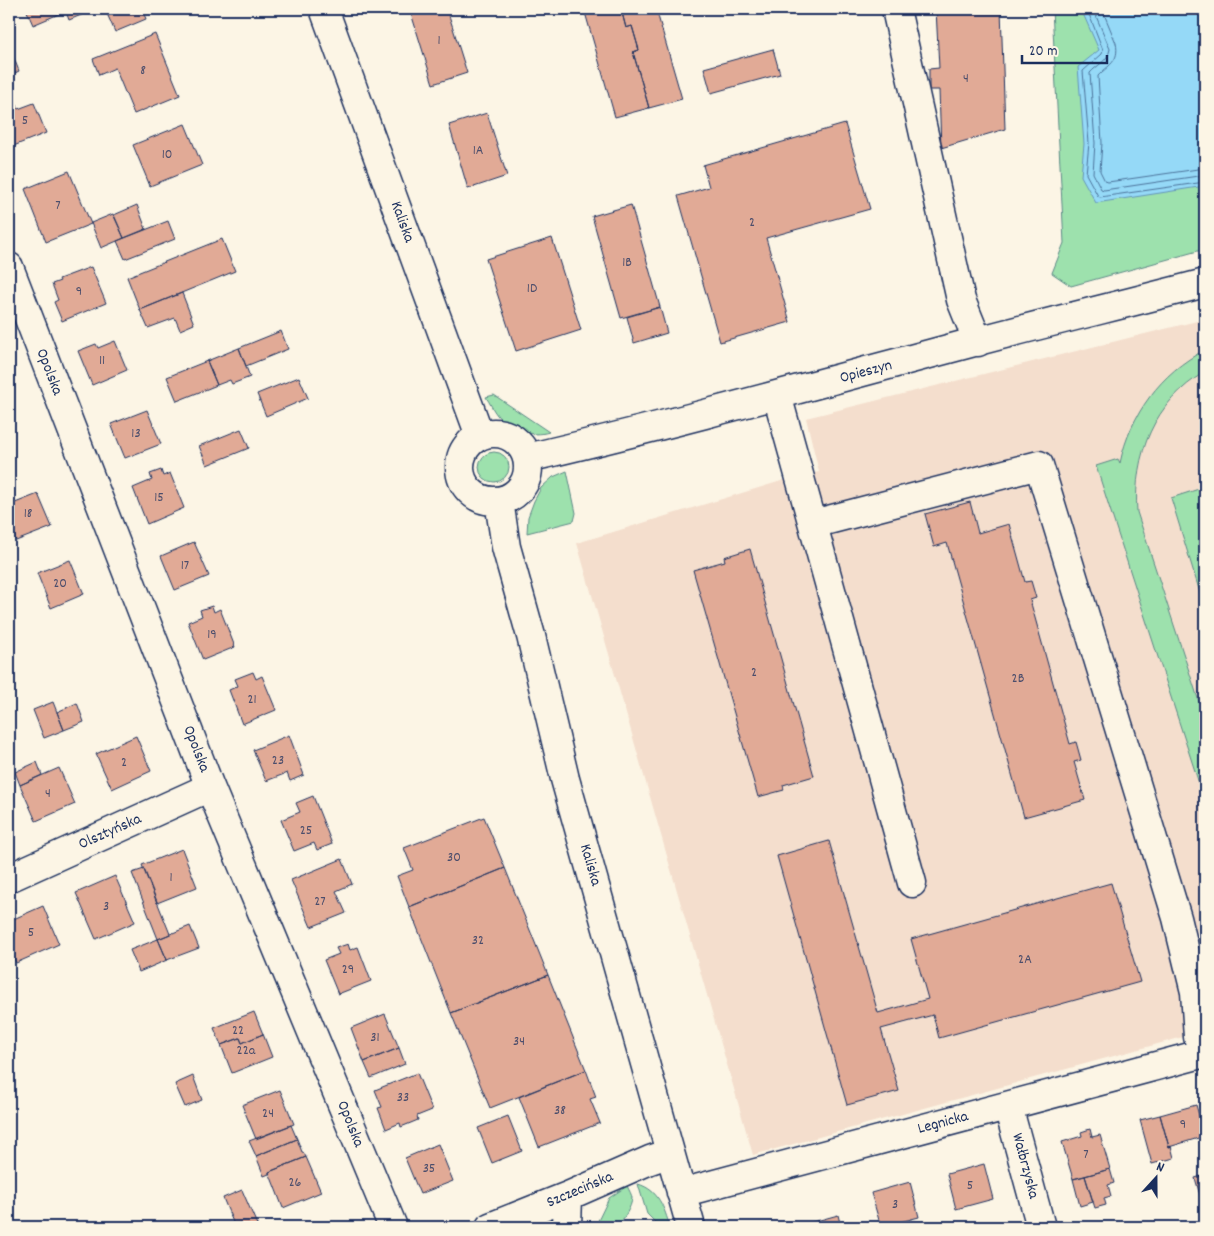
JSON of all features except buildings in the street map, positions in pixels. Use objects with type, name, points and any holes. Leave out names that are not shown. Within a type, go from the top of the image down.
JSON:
[{"type":"street","name":"Kaliska","points":[[324,9],[480,436]]},
{"type":"street","points":[[896,9],[960,300],[978,342]]},
{"type":"street","name":"Opolska","points":[[9,267],[210,787],[393,1227]]},
{"type":"street","name":"Opieszyn","points":[[527,458],[595,442],[1205,283]]},
{"type":"street","points":[[777,395],[912,883]]},
{"type":"street","points":[[496,433],[507,435],[523,449],[527,458],[528,469],[526,479],[521,488],[513,496],[499,500],[482,499],[473,494],[461,476],[460,465],[462,455],[468,446],[480,436],[496,433]]},
{"type":"street","points":[[813,524],[1039,465],[1176,918],[1194,992],[1202,1045]]},
{"type":"street","name":"Kaliska","points":[[499,500],[506,546],[531,636],[566,779],[691,1227]]},
{"type":"street","name":"Olsztyńska","points":[[9,878],[210,787]]},
{"type":"street","name":"Legnicka","points":[[681,1193],[1008,1106],[1202,1045]]},
{"type":"street","name":"Wałbrzyska","points":[[1008,1106],[1041,1227]]},
{"type":"street","name":"Szczecińska","points":[[490,1227],[670,1153]]},
{"type":"street","points":[[567,1227],[568,1196]]},
{"type":"shaded area","points":[[1205,319],[1205,1031],[753,1155],[577,543],[791,478],[819,472],[806,418]]},
{"type":"green space","points":[[1052,9],[1205,9],[1205,249],[1071,286],[1052,273],[1064,243]]},
{"type":"green space","points":[[1205,350],[1205,372],[1187,384],[1172,399],[1160,414],[1150,432],[1139,470],[1137,512],[1205,720],[1205,802],[1096,466],[1118,459],[1120,463],[1131,428],[1150,397],[1175,370]]},
{"type":"green space","points":[[494,395],[549,432],[542,434],[528,433],[507,424],[497,415],[486,397]]},
{"type":"green space","points":[[494,452],[505,456],[509,467],[505,478],[494,482],[483,478],[479,467],[483,456]]},
{"type":"green space","points":[[567,471],[576,513],[574,521],[527,533],[528,517],[541,488],[553,477]]},
{"type":"green space","points":[[1205,487],[1205,609],[1171,498]]},
{"type":"green space","points":[[638,1184],[656,1195],[663,1207],[670,1227],[660,1227],[647,1214]]},
{"type":"green space","points":[[627,1186],[632,1195],[632,1202],[617,1227],[595,1227],[609,1198]]},
{"type":"water","points":[[1081,9],[1205,9],[1205,186],[1096,203],[1081,176],[1084,144],[1078,67],[1099,50]]}]
